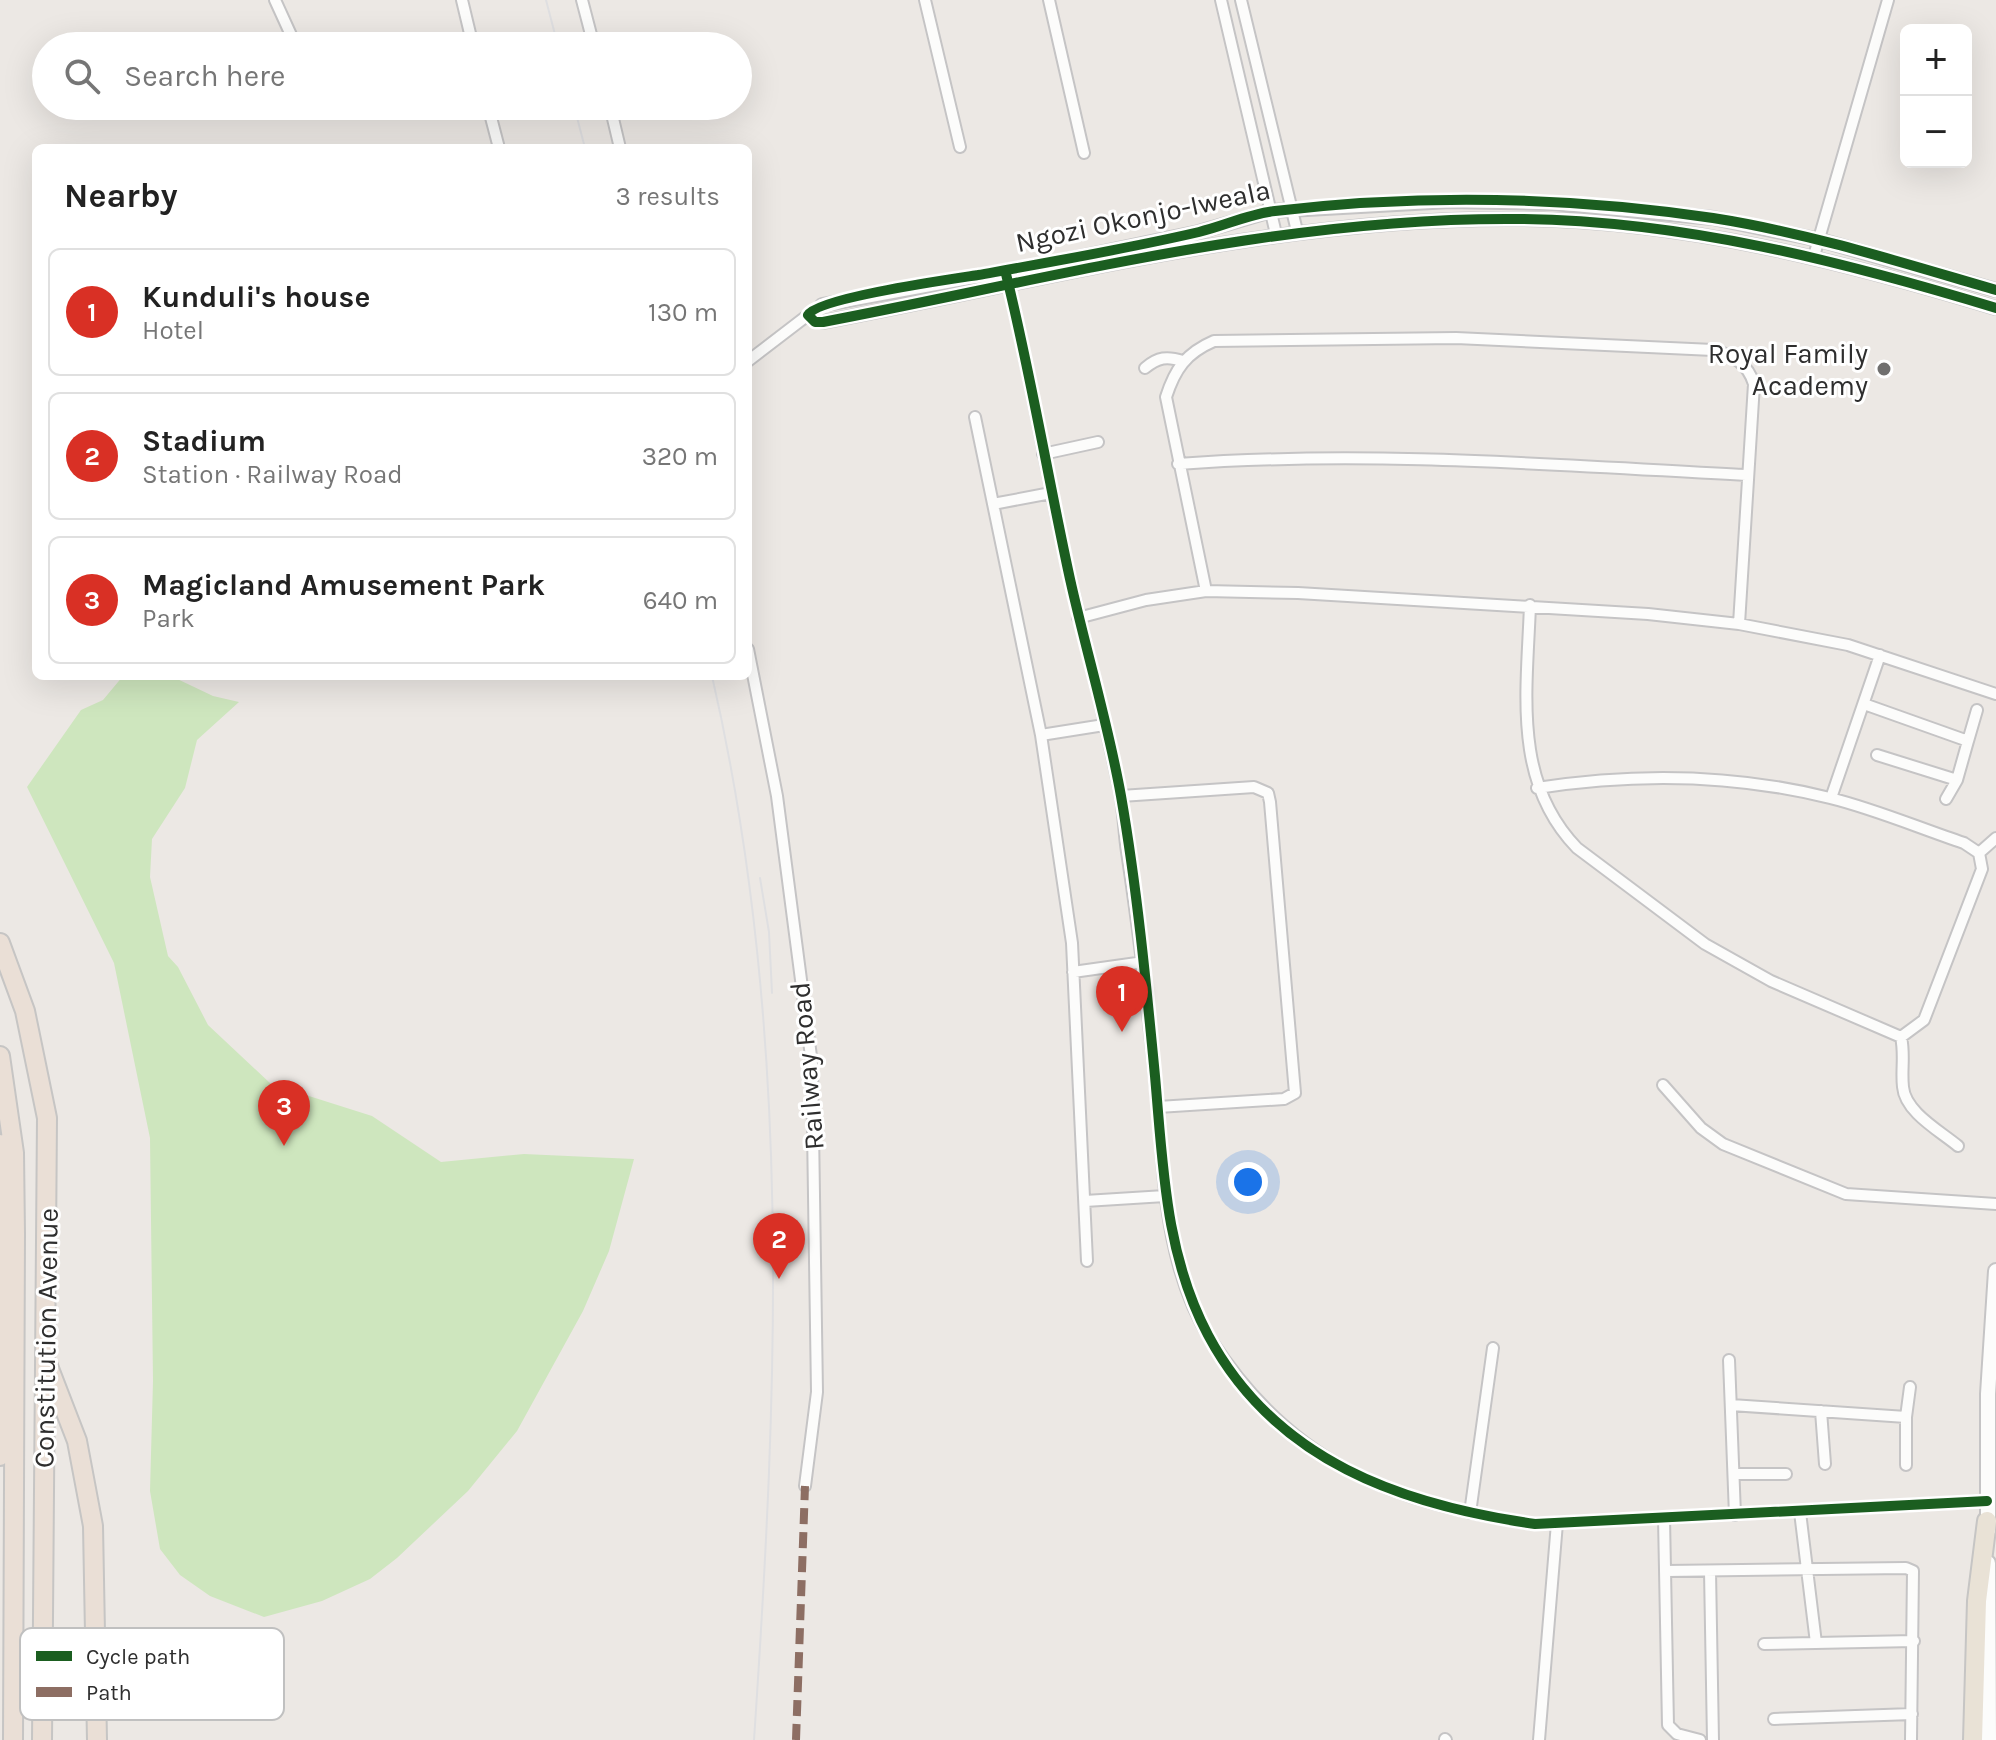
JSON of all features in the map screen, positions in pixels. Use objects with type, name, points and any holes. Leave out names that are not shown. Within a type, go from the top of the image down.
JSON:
[{"type":"highway","name":"Constitution Avenue","points":[[0,943],[25,1011],[47,1118],[43,1628]]},
{"type":"highway","name":"Constitution Avenue","points":[[0,1056],[14,1153],[13,1740]]},
{"type":"highway","points":[[0,1144],[0,1456]]},
{"type":"highway","points":[[45,1359],[77,1441],[93,1526],[94,1628]]},
{"type":"highway","points":[[1973,1740],[1977,1601],[1987,1521]]},
{"type":"highway","name":"Constitution Avenue","points":[[42,1720],[42,1740]]},
{"type":"highway","points":[[97,1720],[97,1740]]},
{"type":"main road","points":[[1989,1740],[1988,1394],[1996,1271]]},
{"type":"street","points":[[275,0],[290,32]]},
{"type":"street","points":[[462,0],[470,32]]},
{"type":"street","points":[[582,0],[590,32]]},
{"type":"street","points":[[925,0],[960,147]]},
{"type":"street","points":[[1049,0],[1084,153]]},
{"type":"street","points":[[1221,0],[1276,234]]},
{"type":"street","points":[[1241,0],[1297,231]]},
{"type":"street","points":[[1814,256],[1888,0]]},
{"type":"street","points":[[492,120],[498,144]]},
{"type":"street","points":[[613,120],[619,144]]},
{"type":"street","name":"Ngozi Okonjo-Iweala","points":[[822,305],[1199,232],[1271,211],[1450,201],[1553,203],[1713,218],[1820,240],[1996,290]]},
{"type":"street","name":"Ngozi Okonjo-Iweala","points":[[823,322],[1276,234],[1369,224],[1522,219],[1695,234],[1814,256],[1996,308]]},
{"type":"street","points":[[1005,270],[1078,618],[1121,796],[1144,962],[1165,1196],[1182,1277],[1209,1336],[1240,1382],[1278,1424],[1332,1464],[1384,1488],[1470,1513],[1535,1524],[1987,1501]]},
{"type":"street","points":[[752,358],[822,305]]},
{"type":"street","points":[[808,315],[815,322],[823,322]]},
{"type":"street","points":[[1206,591],[1166,397],[1175,369],[1200,347],[1214,341],[1456,338],[1713,350],[1736,359],[1746,367],[1754,384],[1739,624]]},
{"type":"street","points":[[1145,368],[1155,360],[1168,357],[1183,361]]},
{"type":"street","points":[[975,417],[1041,735],[1073,972],[1087,1261]]},
{"type":"street","points":[[1043,454],[1098,442]]},
{"type":"street","points":[[1178,464],[1259,458],[1401,457],[1746,475]]},
{"type":"street","points":[[993,504],[1051,493]]},
{"type":"street","points":[[1078,618],[1146,600],[1206,591],[1530,605],[1739,624],[1880,655],[1996,694]]},
{"type":"street","points":[[1530,605],[1527,725],[1530,765],[1537,788],[1562,832],[1577,848],[1686,931],[1771,981],[1901,1037]]},
{"type":"street","points":[[1831,798],[1880,655]]},
{"type":"street","name":"Railway Road","points":[[752,669],[777,796],[812,1064],[817,1392],[805,1486]]},
{"type":"street","points":[[1864,704],[1968,741]]},
{"type":"street","points":[[1946,799],[1957,780],[1977,710]]},
{"type":"street","points":[[1041,735],[1104,725]]},
{"type":"street","points":[[1877,755],[1957,780]]},
{"type":"street","points":[[1537,788],[1594,779],[1724,781],[1831,798],[1964,843],[1979,853],[1982,869],[1924,1020],[1901,1037]]},
{"type":"street","points":[[1121,796],[1254,787],[1268,793],[1270,802],[1295,1093],[1284,1099],[1158,1107]]},
{"type":"street","points":[[1979,853],[1996,838]]},
{"type":"street","points":[[1073,972],[1144,962]]},
{"type":"street","points":[[1901,1037],[1905,1052],[1903,1089],[1907,1100],[1958,1146]]},
{"type":"street","points":[[1663,1085],[1701,1128],[1723,1144],[1846,1194],[1996,1204]]},
{"type":"street","points":[[1085,1201],[1165,1196]]},
{"type":"street","points":[[1470,1513],[1493,1348]]},
{"type":"street","points":[[1729,1360],[1735,1515]]},
{"type":"street","points":[[1906,1465],[1906,1417],[1910,1387]]},
{"type":"street","points":[[1731,1405],[1906,1417]]},
{"type":"street","points":[[1821,1411],[1825,1464]]},
{"type":"street","points":[[1734,1474],[1786,1474]]},
{"type":"street","points":[[1800,1512],[1816,1643]]},
{"type":"street","points":[[1664,1518],[1668,1725],[1677,1734],[1700,1740]]},
{"type":"street","points":[[1539,1740],[1557,1523]]},
{"type":"street","points":[[1666,1571],[1906,1568],[1913,1571],[1911,1740]]},
{"type":"street","points":[[1710,1571],[1713,1740]]},
{"type":"street","points":[[1764,1644],[1914,1641]]},
{"type":"street","points":[[1774,1719],[1912,1714]]},
{"type":"green space","points":[[120,680],[179,680],[213,696],[239,702],[197,740],[185,788],[152,839],[150,877],[168,956],[178,967],[208,1025],[271,1084],[372,1116],[441,1162],[524,1154],[634,1159],[609,1251],[583,1311],[517,1431],[468,1491],[397,1558],[370,1579],[322,1601],[264,1617],[210,1596],[180,1575],[160,1549],[150,1491],[153,1381],[150,1138],[114,963],[27,787],[81,710],[103,700]]},
{"type":"tram line","points":[[546,0],[554,32]]},
{"type":"tram line","points":[[578,120],[584,144]]},
{"type":"tram line","points":[[713,680],[738,808],[756,941],[767,1073],[773,1339],[754,1740]]},
{"type":"tram line","points":[[760,878],[769,932],[772,993]]},
{"type":"marked path","points":[[796,1740],[805,1486]]},
{"type":"cycle path","points":[[1996,290],[1820,240],[1713,218],[1550,202],[1439,200],[1265,213],[1144,244],[859,296],[835,302],[808,315],[815,322],[823,322],[1083,269],[1257,239],[1433,221],[1522,219],[1643,227],[1762,247],[1879,275],[1996,308]]},
{"type":"cycle path","points":[[1006,274],[1070,579],[1121,796],[1141,935],[1164,1176],[1174,1241],[1194,1304],[1208,1335],[1236,1379],[1269,1415],[1306,1445],[1347,1470],[1437,1504],[1535,1524],[1987,1501]]},
{"type":"place","name":"Royal Family Academy","points":[[1884,369]]},
{"type":"place","name":"Kunduli's house","points":[[1122,1032]]},
{"type":"place","name":"Magicland Amusement Park","points":[[284,1146]]},
{"type":"place","name":"Stadium","points":[[779,1279]]}]
